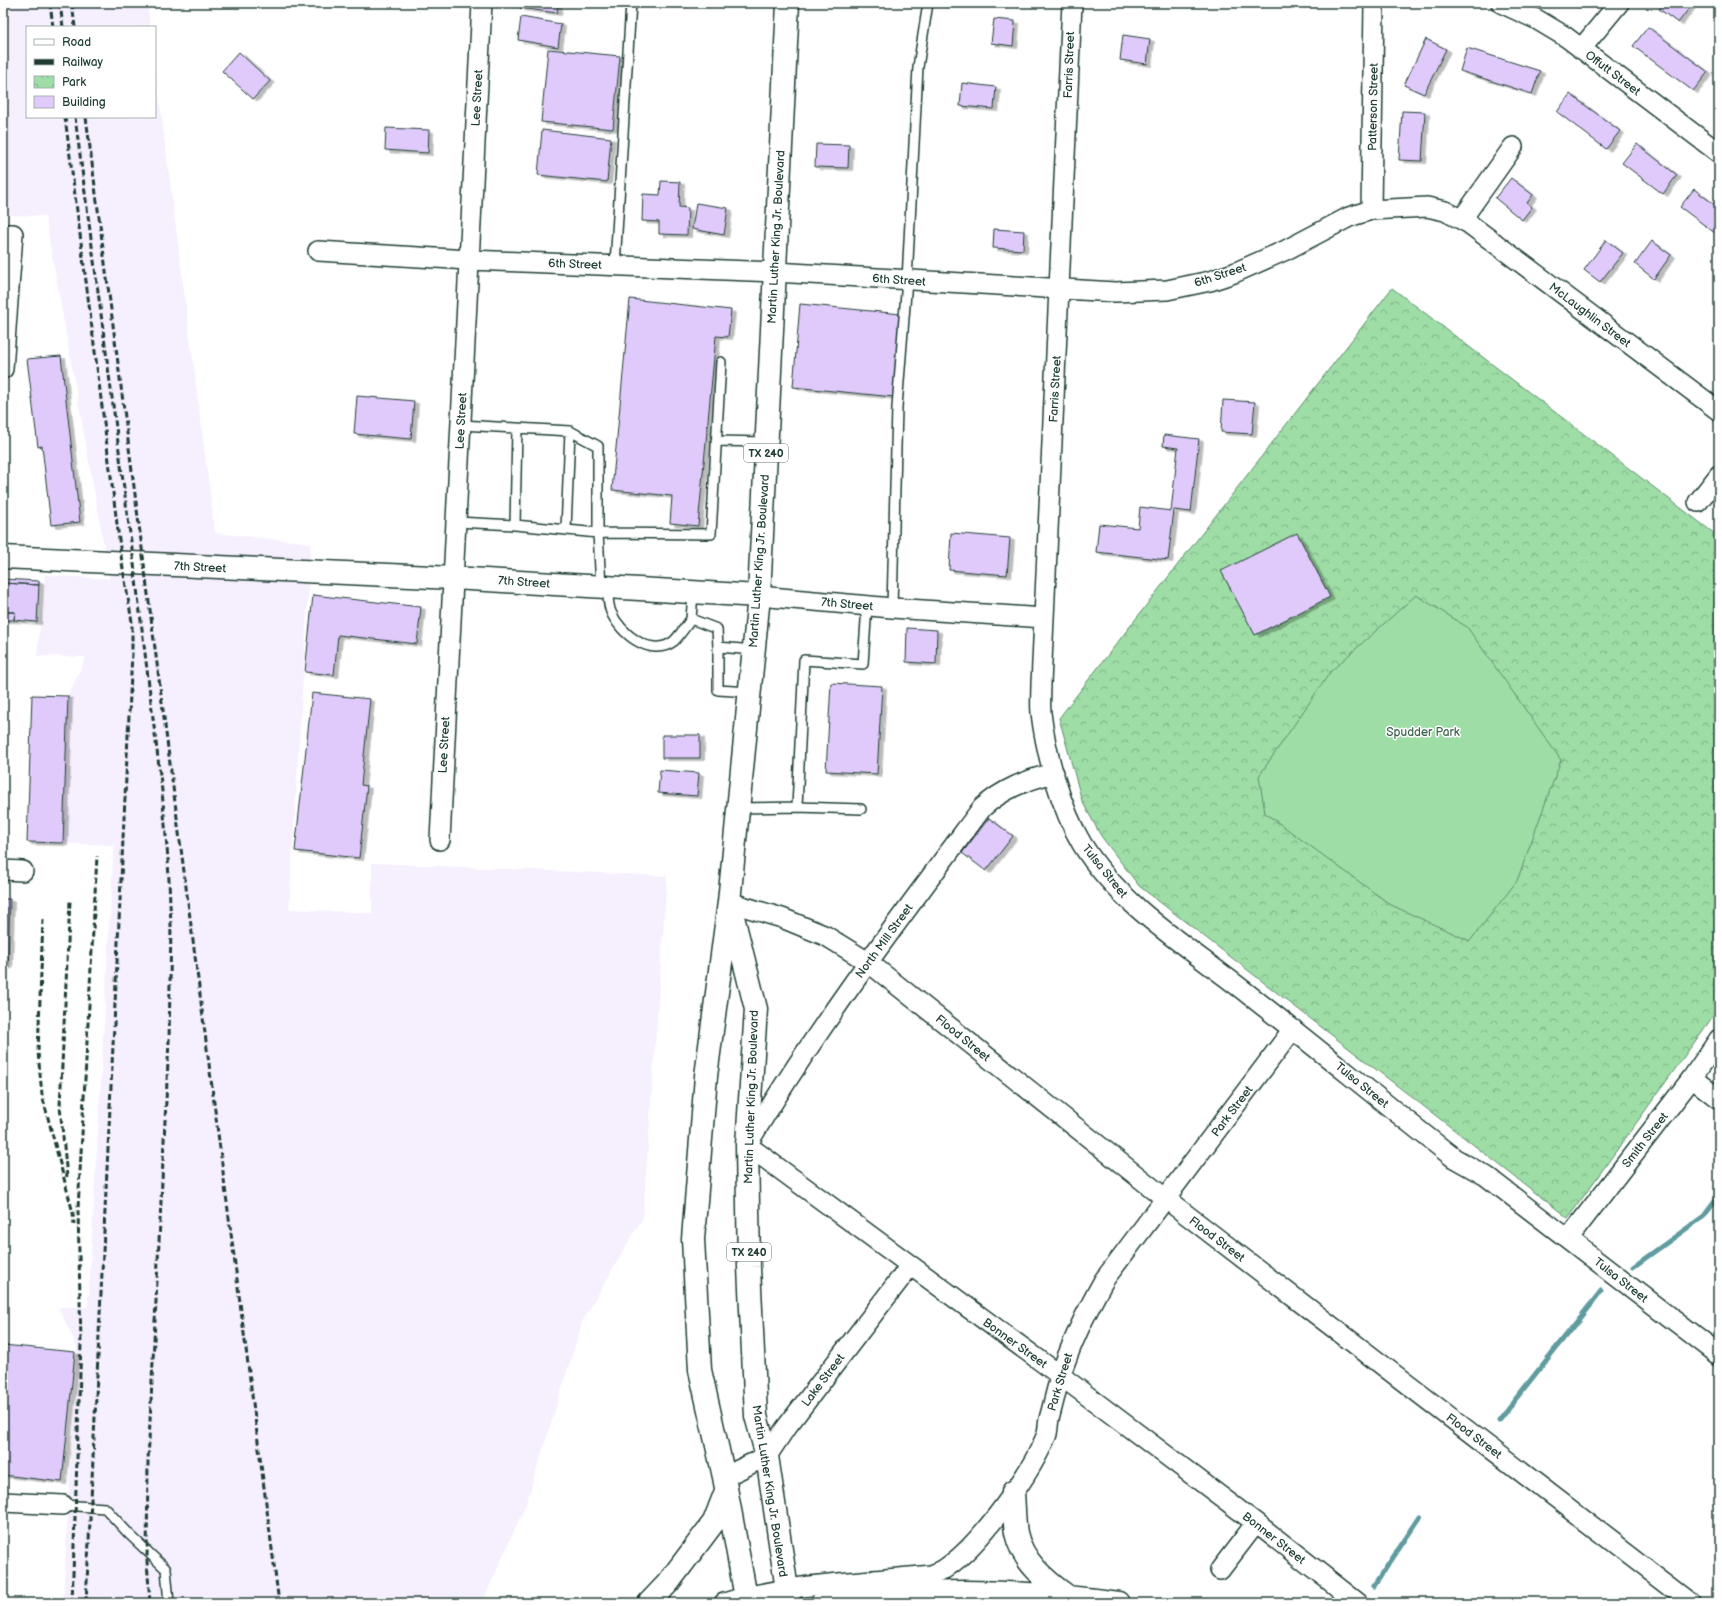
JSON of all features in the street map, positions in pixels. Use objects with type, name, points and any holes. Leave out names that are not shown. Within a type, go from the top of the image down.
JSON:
[{"type":"main road","name":"Martin Luther King Jr. Boulevard","points":[[747,1600],[725,1484],[700,1370],[693,1239],[706,1076],[729,902],[759,596],[788,3]]},
{"type":"main road","name":"7th Street","points":[[3,557],[453,578],[759,596]]},
{"type":"main road","name":"Martin Luther King Jr. Boulevard","points":[[729,902],[756,1009],[747,1145],[749,1267],[756,1416],[767,1456],[782,1598]]},
{"type":"main road","points":[[649,1603],[668,1583],[714,1522],[725,1484]]},
{"type":"main road","points":[[1014,1492],[1016,1533],[1025,1556],[1044,1579],[1067,1596]]},
{"type":"main road","points":[[822,1603],[869,1597],[964,1592],[1067,1596],[1118,1603]]},
{"type":"main road","points":[[747,1600],[782,1598]]},
{"type":"street","name":"Lee Street","points":[[440,840],[482,3]]},
{"type":"street","name":"Farris Street","points":[[1054,773],[1050,761],[1041,713],[1072,3]]},
{"type":"street","name":"Patterson Street","points":[[1371,210],[1374,3]]},
{"type":"street","name":"Offutt Street","points":[[1501,3],[1550,26],[1719,154]]},
{"type":"street","points":[[1581,49],[1620,3]]},
{"type":"street","points":[[1462,219],[1513,147]]},
{"type":"street","name":"6th Street","points":[[318,251],[469,260],[775,272],[1060,290],[1115,292],[1155,291],[1180,288],[1210,281],[1234,273],[1286,250],[1349,217],[1371,210],[1427,207],[1445,211],[1462,219]]},
{"type":"street","name":"McLaughlin Street","points":[[1462,219],[1487,236],[1719,411]]},
{"type":"street","points":[[3,369],[8,234]]},
{"type":"street","points":[[1698,502],[1719,475]]},
{"type":"street","name":"7th Street","points":[[759,596],[892,608],[1044,618]]},
{"type":"street","name":"North Mill Street","points":[[747,1145],[776,1095],[868,962],[982,808],[992,799],[1029,779],[1054,773]]},
{"type":"street","name":"Tulsa Street","points":[[1054,773],[1070,818],[1082,844],[1107,878],[1123,896],[1454,1158],[1486,1176],[1719,1355]]},
{"type":"street","points":[[3,870],[23,871]]},
{"type":"street","name":"Flood Street","points":[[729,902],[782,918],[826,936],[868,962],[1166,1199],[1692,1603]]},
{"type":"street","name":"Park Street","points":[[782,1598],[931,1575],[947,1568],[984,1532],[1014,1492],[1047,1433],[1061,1376],[1077,1332],[1094,1297],[1114,1266],[1293,1030]]},
{"type":"street","name":"Smith Street","points":[[1568,1239],[1692,1078],[1719,1039]]},
{"type":"street","points":[[1692,1078],[1719,1099]]},
{"type":"street","name":"Bonner Street","points":[[747,1145],[1061,1376],[1256,1523],[1358,1603]]},
{"type":"street","name":"Lake Street","points":[[767,1456],[785,1429],[910,1266]]},
{"type":"street","points":[[725,1484],[767,1456]]},
{"type":"street","points":[[3,1502],[62,1505]]},
{"type":"street","points":[[1220,1570],[1256,1523]]},
{"type":"street","points":[[724,1603],[747,1600]]},
{"type":"lane","points":[[615,265],[631,3]]},
{"type":"lane","points":[[892,608],[897,407],[907,280],[918,67],[928,3]]},
{"type":"lane","points":[[456,522],[514,525],[598,533],[711,534],[721,362]]},
{"type":"lane","points":[[461,425],[570,431],[598,446],[598,533],[604,587],[611,612],[622,630],[642,644],[658,647],[673,641],[691,619],[693,593]]},
{"type":"lane","points":[[514,525],[517,429]]},
{"type":"lane","points":[[566,530],[570,431]]},
{"type":"lane","points":[[716,441],[766,442]]},
{"type":"lane","points":[[797,807],[804,660],[863,664],[867,606]]},
{"type":"lane","points":[[691,619],[717,629],[718,690],[750,692]]},
{"type":"lane","points":[[718,647],[754,650]]},
{"type":"lane","points":[[738,808],[797,807],[862,809]]},
{"type":"lane","points":[[62,1505],[105,1508],[129,1534],[166,1569],[169,1603]]},
{"type":"shaded area","points":[[3,3],[198,3],[198,5],[148,6],[150,26],[26,26],[26,118],[156,118],[156,73],[215,533],[311,543],[289,909],[372,913],[372,863],[667,876],[643,1217],[583,1320],[526,1504],[482,1603],[63,1603],[77,1347],[58,1307],[88,1307],[114,845],[63,843],[68,696],[86,657],[37,656],[45,575],[110,579],[45,216],[3,215]]},
{"type":"green space","name":"Spudder Park","points":[[1392,288],[1719,537],[1719,1008],[1568,1218],[1139,886],[1101,836],[1082,801],[1059,718]]},
{"type":"green space","points":[[1416,595],[1467,627],[1561,760],[1517,881],[1470,941],[1391,905],[1265,813],[1259,776],[1331,671]]},
{"type":"building","points":[[521,3],[558,3],[557,13],[520,8]]},
{"type":"building","points":[[1664,3],[1693,3],[1678,23],[1659,9]]},
{"type":"building","points":[[521,17],[561,24],[558,47],[518,40]]},
{"type":"building","points":[[994,19],[1015,21],[1013,46],[991,43]]},
{"type":"building","points":[[1648,27],[1708,72],[1693,91],[1633,46]]},
{"type":"building","points":[[1123,35],[1150,39],[1147,64],[1120,60]]},
{"type":"building","points":[[1426,39],[1446,49],[1424,94],[1404,85]]},
{"type":"building","points":[[1467,48],[1540,71],[1532,94],[1460,71]]},
{"type":"building","points":[[548,49],[620,56],[613,129],[541,122]]},
{"type":"building","points":[[239,52],[270,81],[253,99],[222,71]]},
{"type":"building","points":[[962,83],[996,87],[994,109],[960,106]]},
{"type":"building","points":[[1570,94],[1620,131],[1606,149],[1557,112]]},
{"type":"building","points":[[1402,111],[1425,112],[1422,161],[1399,160]]},
{"type":"building","points":[[386,128],[429,130],[428,153],[385,150]]},
{"type":"building","points":[[542,130],[611,138],[607,182],[538,175]]},
{"type":"building","points":[[816,144],[849,145],[848,168],[815,167]]},
{"type":"building","points":[[1637,144],[1677,175],[1663,194],[1622,163]]},
{"type":"building","points":[[1511,178],[1533,195],[1527,203],[1532,207],[1522,220],[1495,198]]},
{"type":"building","points":[[661,181],[680,182],[679,207],[688,208],[687,235],[659,234],[659,222],[642,221],[643,194],[660,195]]},
{"type":"building","points":[[1694,189],[1719,208],[1719,236],[1680,207]]},
{"type":"building","points":[[696,203],[728,208],[724,235],[692,229]]},
{"type":"building","points":[[994,229],[1024,231],[1023,250],[993,248]]},
{"type":"building","points":[[1606,240],[1623,253],[1600,282],[1584,270]]},
{"type":"building","points":[[1652,241],[1671,255],[1654,279],[1635,264]]},
{"type":"building","points":[[630,299],[731,310],[728,337],[716,336],[698,526],[670,523],[672,496],[612,490]]},
{"type":"building","points":[[800,304],[901,314],[894,397],[793,387]]},
{"type":"building","points":[[61,356],[80,522],[51,525],[42,446],[38,447],[27,359]]},
{"type":"building","points":[[357,396],[414,401],[411,439],[354,434]]},
{"type":"building","points":[[1223,400],[1255,402],[1252,434],[1221,432]]},
{"type":"building","points":[[1164,435],[1199,439],[1191,512],[1174,510],[1168,560],[1096,552],[1099,524],[1138,528],[1140,507],[1171,511],[1178,448],[1163,446]]},
{"type":"building","points":[[951,533],[1010,538],[1007,575],[949,570]]},
{"type":"building","points":[[1297,533],[1330,597],[1255,635],[1221,571]]},
{"type":"building","points":[[3,579],[39,581],[39,585],[3,583]]},
{"type":"building","points":[[3,583],[39,585],[37,622],[14,620],[15,612],[3,612]]},
{"type":"building","points":[[313,595],[421,607],[417,644],[338,635],[334,675],[305,672]]},
{"type":"building","points":[[3,612],[15,612],[14,620],[3,620]]},
{"type":"building","points":[[907,628],[937,630],[936,664],[906,662]]},
{"type":"building","points":[[831,683],[882,686],[877,774],[826,771]]},
{"type":"building","points":[[312,693],[370,699],[361,785],[367,786],[359,858],[295,851]]},
{"type":"building","points":[[32,695],[68,696],[63,843],[27,842]]},
{"type":"building","points":[[662,735],[700,735],[700,758],[662,758]]},
{"type":"building","points":[[660,770],[699,773],[697,796],[658,793]]},
{"type":"building","points":[[989,818],[1013,836],[986,871],[962,853]]},
{"type":"building","points":[[3,899],[10,899],[8,966],[3,966]]},
{"type":"building","points":[[3,1345],[75,1352],[62,1482],[3,1475]]},
{"type":"waterway","points":[[1633,1267],[1704,1216],[1719,1196]]},
{"type":"waterway","points":[[1499,1420],[1601,1291]]},
{"type":"waterway","points":[[1374,1586],[1420,1517]]},
{"type":"railway","points":[[50,3],[53,26]]},
{"type":"railway","points":[[60,3],[63,26]]},
{"type":"railway","points":[[72,3],[75,26]]},
{"type":"railway","points":[[65,118],[122,563],[132,622],[132,653],[86,1603]]},
{"type":"railway","points":[[75,118],[134,564],[162,791],[168,859],[171,925],[169,1041],[148,1461],[147,1561],[150,1603]]},
{"type":"railway","points":[[86,118],[279,1603]]},
{"type":"railway","points":[[72,1603],[81,1344],[78,1209],[97,856]]},
{"type":"railway","points":[[67,1177],[60,1106],[70,901]]},
{"type":"railway","points":[[43,919],[38,1052],[42,1095],[73,1213],[74,1225]]}]
